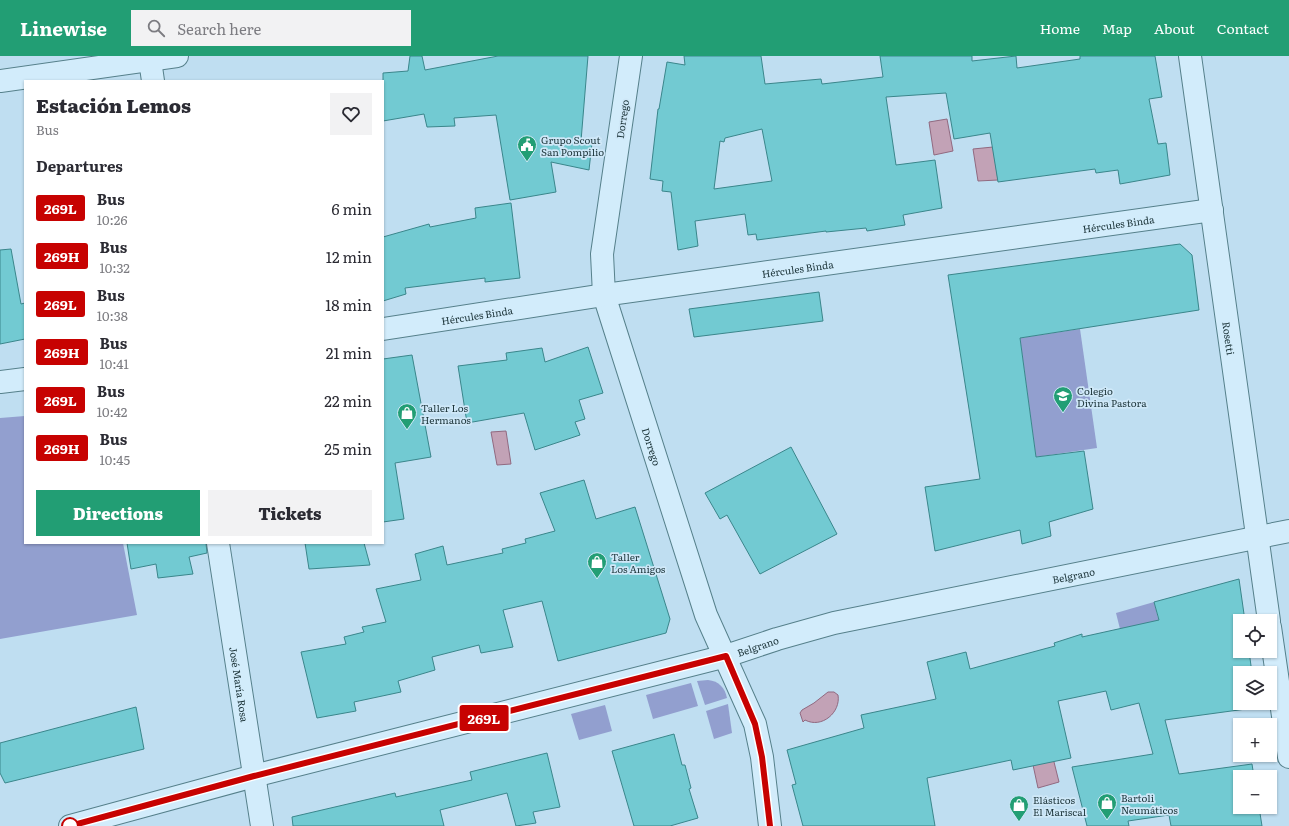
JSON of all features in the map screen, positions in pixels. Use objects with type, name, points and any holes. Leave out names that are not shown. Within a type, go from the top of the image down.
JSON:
[{"type":"street","points":[[0,81],[151,71],[178,56]]},
{"type":"street","name":"Dorrego","points":[[631,56],[602,254],[604,295],[706,615],[726,656],[755,724],[762,757],[770,826]]},
{"type":"street","name":"Rosetti","points":[[1190,56],[1268,614]]},
{"type":"street","name":"Hércules Binda","points":[[384,329],[604,295],[1212,210]]},
{"type":"street","points":[[0,382],[24,379]]},
{"type":"street","name":"Belgrano","points":[[70,826],[254,776],[726,656],[777,638],[834,623],[1257,536],[1289,531]]},
{"type":"street","name":"José María Rosa","points":[[218,544],[262,826]]},
{"type":"street","points":[[1275,658],[1289,757]]},
{"type":"shaded area","points":[[947,119],[953,151],[934,155],[929,122]]},
{"type":"shaded area","points":[[993,147],[998,180],[978,181],[973,149]]},
{"type":"shaded area","points":[[1080,329],[1097,448],[1036,457],[1020,338]]},
{"type":"shaded area","points":[[24,416],[24,544],[123,544],[137,615],[0,639],[0,418]]},
{"type":"shaded area","points":[[506,431],[511,464],[497,465],[491,432]]},
{"type":"shaded area","points":[[1154,602],[1177,692],[1120,629],[1116,613]]},
{"type":"shaded area","points":[[708,680],[718,683],[725,691],[727,698],[705,705],[697,681]]},
{"type":"shaded area","points":[[691,683],[698,706],[653,719],[646,695]]},
{"type":"shaded area","points":[[828,692],[834,692],[838,695],[838,701],[833,713],[824,721],[811,722],[805,720],[803,722],[800,713],[802,710]]},
{"type":"shaded area","points":[[728,704],[732,733],[714,739],[706,711]]},
{"type":"shaded area","points":[[605,705],[612,731],[579,740],[571,714]]},
{"type":"shaded area","points":[[1050,746],[1059,782],[1038,788],[1030,751]]},
{"type":"building","points":[[410,56],[422,56],[425,70],[498,56],[588,56],[581,141],[592,143],[589,170],[551,162],[556,192],[510,200],[496,115],[454,118],[455,126],[427,127],[424,114],[384,121],[383,73],[408,71]]},
{"type":"building","points":[[684,56],[761,56],[765,84],[821,79],[822,84],[883,77],[880,56],[972,56],[972,61],[1016,56],[1017,68],[1080,59],[1080,56],[1155,56],[1162,97],[1149,99],[1158,144],[1166,143],[1170,175],[1120,184],[1118,170],[1096,173],[1095,169],[998,182],[990,133],[954,139],[946,93],[886,97],[896,165],[935,160],[942,208],[903,215],[905,225],[867,231],[866,228],[826,231],[757,240],[756,234],[748,235],[745,214],[695,221],[698,246],[678,250],[671,192],[662,191],[663,181],[650,179],[658,109],[667,62],[685,65]],"holes":[[[762,129],[772,181],[714,189],[720,141],[724,142],[725,138]]]},
{"type":"building","points":[[511,203],[520,278],[485,282],[485,278],[405,288],[406,294],[384,301],[384,237],[429,224],[430,227],[476,218],[475,208]]},
{"type":"building","points":[[1180,244],[1192,255],[1199,310],[1020,338],[1036,457],[1084,451],[1093,509],[1049,522],[1051,536],[1022,544],[1020,530],[935,551],[925,487],[980,479],[948,275]]},
{"type":"building","points":[[11,249],[21,304],[24,303],[24,339],[0,344],[0,250]]},
{"type":"building","points":[[819,292],[823,321],[694,337],[689,309]]},
{"type":"building","points":[[588,347],[603,393],[579,400],[585,419],[575,422],[580,435],[535,450],[524,413],[467,423],[458,366],[507,360],[506,353],[542,348],[545,362]]},
{"type":"building","name":"Taller Los Hermanos","points":[[412,355],[431,457],[395,463],[404,519],[384,522],[384,359]]},
{"type":"building","points":[[791,447],[837,534],[760,574],[727,515],[720,519],[705,493]]},
{"type":"building","points":[[584,480],[596,519],[635,507],[670,619],[666,633],[558,661],[542,601],[503,610],[513,647],[481,653],[479,645],[432,657],[435,670],[398,681],[401,692],[354,702],[356,711],[317,718],[301,652],[346,644],[344,637],[364,632],[362,627],[386,622],[376,589],[421,580],[415,554],[443,546],[447,565],[503,553],[502,549],[526,543],[525,539],[555,531],[540,493]]},
{"type":"building","points":[[127,544],[206,544],[207,553],[189,557],[193,574],[158,578],[156,564],[131,569]]},
{"type":"building","points":[[305,544],[364,544],[370,565],[309,569]]},
{"type":"building","points":[[1239,579],[1244,614],[1233,614],[1233,658],[1250,658],[1251,666],[1233,666],[1233,710],[1239,710],[1165,720],[1179,774],[1252,764],[1253,770],[1233,770],[1233,814],[1260,814],[1262,826],[1171,826],[1169,815],[1128,821],[1129,826],[1087,826],[1072,767],[1153,754],[1139,703],[1111,710],[1106,691],[1058,701],[1071,758],[1013,770],[1011,760],[927,778],[935,826],[803,826],[792,785],[796,784],[787,750],[864,728],[861,715],[936,699],[927,662],[966,652],[970,669],[1055,646],[1054,643],[1082,634],[1082,637],[1159,620],[1154,602]]},
{"type":"building","points":[[136,707],[144,749],[5,783],[0,773],[0,743]]},
{"type":"building","points":[[674,734],[682,765],[685,765],[691,788],[689,789],[698,818],[670,826],[634,826],[612,751]]},
{"type":"building","points":[[547,753],[560,807],[533,812],[536,823],[516,826],[507,793],[440,810],[444,826],[293,826],[292,817],[395,793],[396,797],[472,780],[470,772]]},
{"type":"bus line","name":"269L","points":[[70,826],[254,776],[726,656],[755,724],[762,757],[770,826]]},
{"type":"place","name":"Grupo Scout San Pompilio","points":[[527,162]]},
{"type":"place","name":"Colegio Divina Pastora","points":[[1063,413]]},
{"type":"place","name":"Taller Los Hermanos","points":[[407,430]]},
{"type":"place","name":"Taller Los Amigos","points":[[597,579]]},
{"type":"place","name":"Bartoli Neumáticos","points":[[1107,820]]},
{"type":"place","name":"Elásticos El Mariscal","points":[[1019,822]]}]
